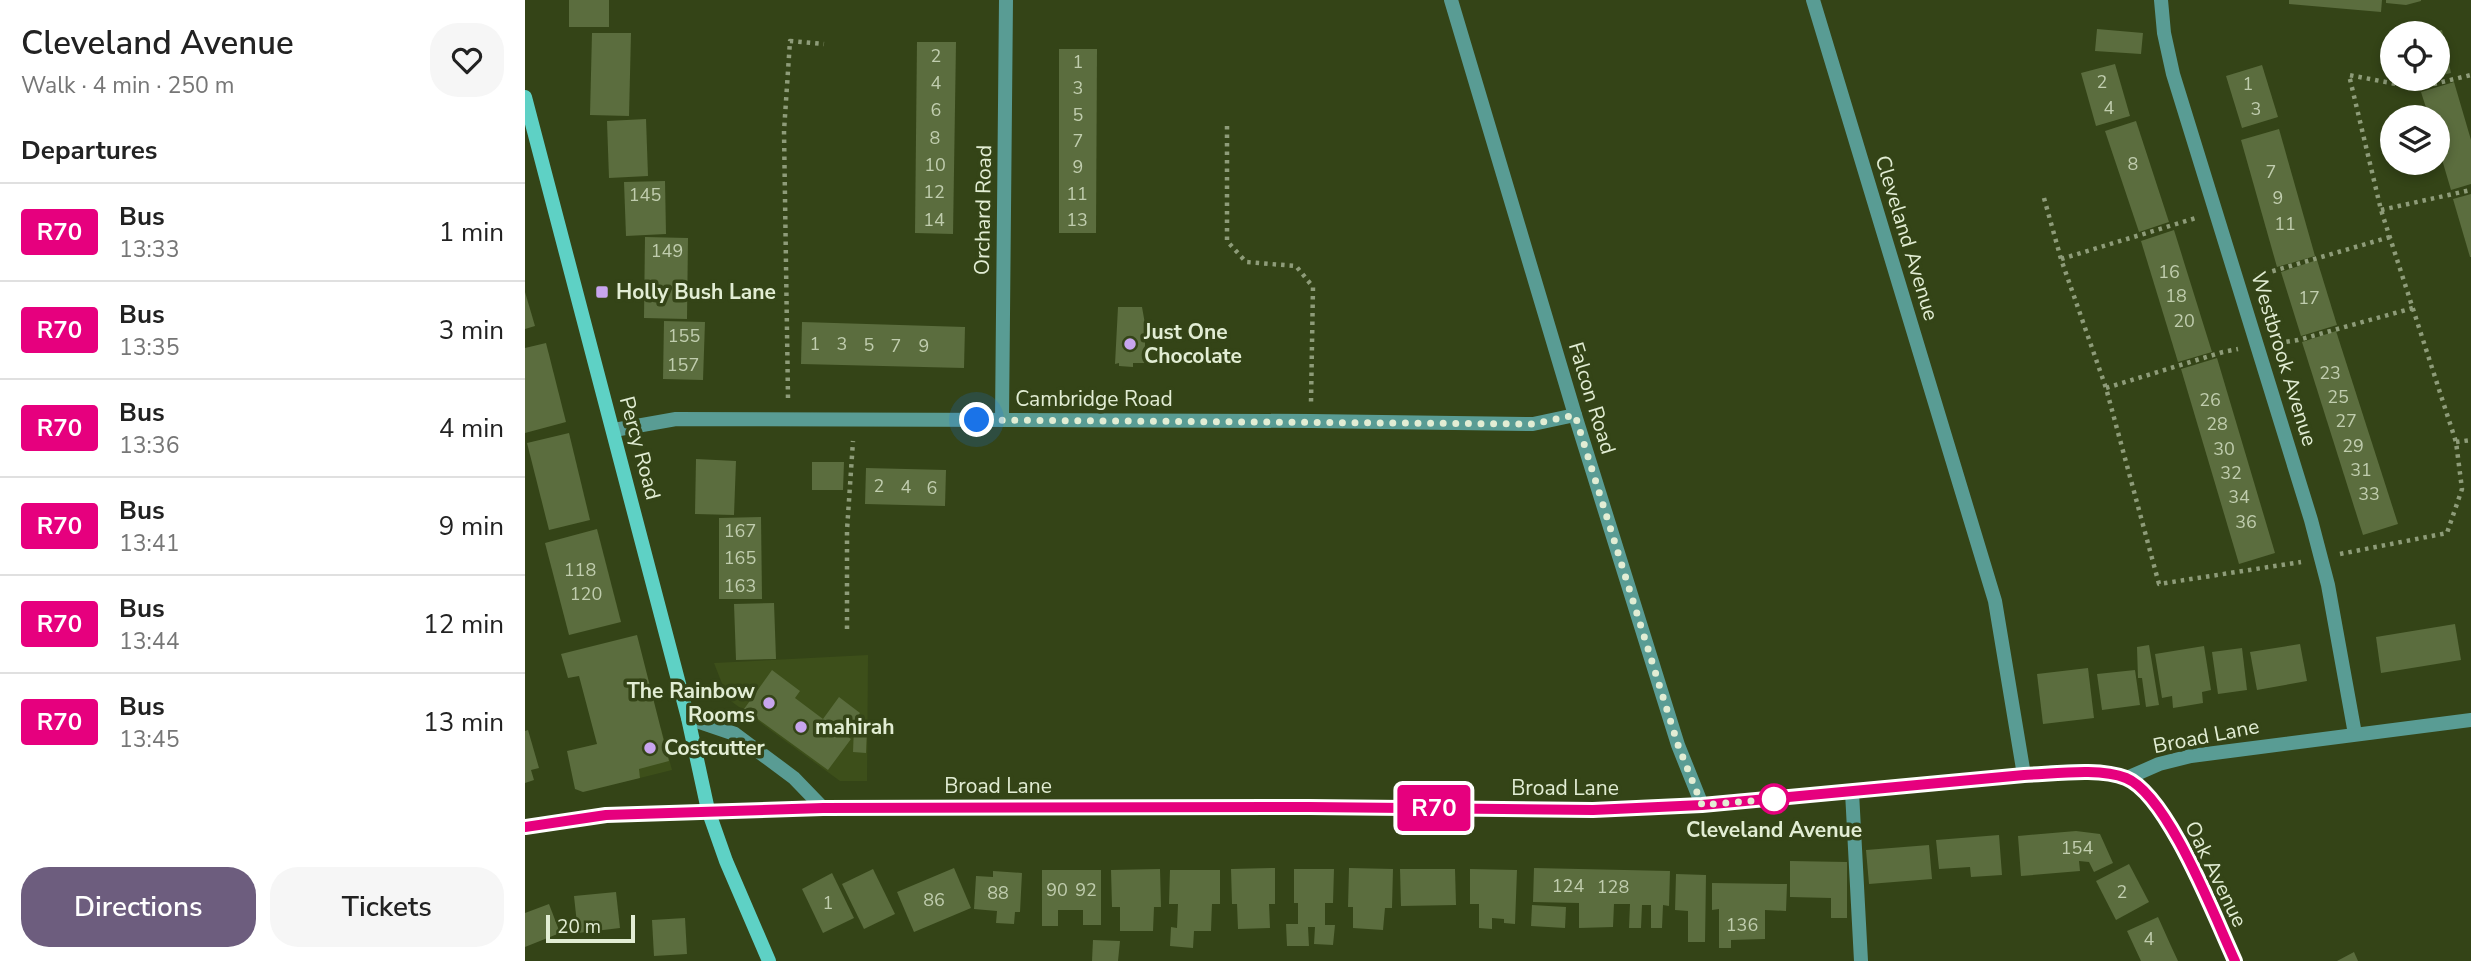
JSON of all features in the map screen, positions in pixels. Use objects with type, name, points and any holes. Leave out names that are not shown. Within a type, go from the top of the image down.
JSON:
[{"type":"street","name":"Orchard Road","points":[[1002,420],[1006,0]]},
{"type":"street","name":"Falcon Road","points":[[1451,0],[1575,415],[1678,745],[1702,805]]},
{"type":"street","name":"Cleveland Avenue","points":[[1813,0],[1995,601],[2024,775]]},
{"type":"street","name":"Westbrook Avenue","points":[[2161,0],[2170,62],[2322,558],[2355,734]]},
{"type":"street","name":"Percy Road","points":[[525,97],[688,718],[708,810],[726,861],[769,961]]},
{"type":"street","name":"Cambridge Road","points":[[614,430],[666,420],[788,418],[1533,424],[1575,415]]},
{"type":"street","points":[[688,718],[735,734],[794,778],[823,808]]},
{"type":"street","name":"Broad Lane","points":[[525,827],[606,815],[708,810],[1309,807],[1593,810],[1702,805],[2024,775],[2093,773],[2127,778],[2173,760],[2471,720]]},
{"type":"street","name":"Oak Avenue","points":[[2127,778],[2150,797],[2167,819],[2235,961]]},
{"type":"street","points":[[1852,792],[1861,961]]},
{"type":"path","points":[[788,418],[784,131],[790,41],[824,44]]},
{"type":"path","points":[[2044,198],[2061,259],[2106,388],[2159,584],[2322,558],[2447,533],[2462,489],[2456,442],[2381,210],[2349,75],[2417,88],[2471,75]]},
{"type":"path","points":[[1227,127],[1227,240],[1246,262],[1297,266],[1313,287],[1311,421]]},
{"type":"path","points":[[2381,210],[2471,190]]},
{"type":"path","points":[[2061,259],[2217,211]]},
{"type":"path","points":[[2238,281],[2390,237]]},
{"type":"path","points":[[847,629],[847,530],[854,419]]},
{"type":"path","points":[[2456,442],[2471,440]]},
{"type":"shaded area","points":[[868,655],[867,781],[840,781],[728,699],[714,663]]},
{"type":"shaded area","name":"Costcutter","points":[[661,728],[672,770],[640,778],[630,735]]},
{"type":"building","points":[[569,0],[609,0],[609,27],[569,27]]},
{"type":"building","points":[[2289,0],[2382,0],[2381,12],[2289,4]]},
{"type":"building","points":[[2386,0],[2421,1],[2406,5],[2386,3]]},
{"type":"building","points":[[2097,29],[2143,33],[2141,54],[2095,51]]},
{"type":"building","points":[[592,33],[631,33],[629,116],[590,115]]},
{"type":"building","points":[[917,42],[956,42],[953,234],[915,233]]},
{"type":"building","points":[[1059,49],[1097,49],[1096,233],[1059,233]]},
{"type":"building","points":[[2115,64],[2130,116],[2096,126],[2081,73]]},
{"type":"building","points":[[2262,65],[2278,117],[2242,128],[2226,76]]},
{"type":"building","points":[[2454,82],[2471,140],[2471,184],[2451,190],[2447,175],[2450,175],[2450,105],[2425,105],[2421,92],[2450,91],[2450,83]]},
{"type":"building","points":[[646,119],[648,176],[609,178],[607,121]]},
{"type":"building","points":[[2136,121],[2169,222],[2139,232],[2105,131]]},
{"type":"building","points":[[2279,129],[2315,256],[2277,267],[2241,140]]},
{"type":"building","points":[[665,181],[666,234],[626,236],[624,182]]},
{"type":"building","points":[[2471,194],[2471,257],[2470,257],[2453,199]]},
{"type":"building","points":[[2174,230],[2212,352],[2178,362],[2141,241]]},
{"type":"building","points":[[645,237],[688,238],[687,319],[644,318]]},
{"type":"building","points":[[2317,260],[2337,325],[2301,336],[2281,272]]},
{"type":"building","points":[[525,292],[535,326],[525,329]]},
{"type":"building","name":"Just One Chocolate","points":[[1118,307],[1142,307],[1145,363],[1133,363],[1133,367],[1115,364]]},
{"type":"building","points":[[664,321],[705,322],[703,380],[663,379]]},
{"type":"building","points":[[802,322],[965,327],[964,368],[801,364]]},
{"type":"building","points":[[2336,331],[2398,524],[2363,535],[2302,342]]},
{"type":"building","points":[[546,343],[566,422],[525,433],[525,348]]},
{"type":"building","points":[[2217,358],[2275,553],[2239,564],[2181,369]]},
{"type":"building","points":[[569,433],[590,520],[549,530],[527,443]]},
{"type":"building","points":[[696,459],[736,461],[734,515],[695,514]]},
{"type":"building","points":[[812,462],[844,462],[843,490],[812,490]]},
{"type":"building","points":[[866,468],[946,470],[945,506],[865,504]]},
{"type":"building","points":[[761,517],[762,599],[719,599],[719,518]]},
{"type":"building","points":[[597,529],[621,622],[569,635],[545,543]]},
{"type":"building","points":[[774,603],[776,659],[736,660],[734,604]]},
{"type":"building","points":[[2455,624],[2461,660],[2381,673],[2376,637]]},
{"type":"building","points":[[637,635],[669,761],[639,769],[640,778],[583,792],[575,789],[567,751],[597,744],[579,676],[568,678],[561,654]]},
{"type":"building","points":[[2300,644],[2307,681],[2257,690],[2250,652]]},
{"type":"building","points":[[2149,645],[2159,705],[2146,707],[2142,678],[2138,678],[2137,647]]},
{"type":"building","points":[[2204,646],[2211,690],[2202,692],[2203,703],[2173,708],[2172,696],[2162,698],[2155,654]]},
{"type":"building","points":[[2242,648],[2247,690],[2218,694],[2212,652]]},
{"type":"building","points":[[2088,668],[2094,718],[2043,724],[2037,674]]},
{"type":"building","points":[[772,670],[800,691],[795,698],[823,719],[839,697],[860,713],[844,734],[851,739],[828,770],[744,709]]},
{"type":"building","points":[[2135,670],[2140,705],[2102,710],[2097,674]]},
{"type":"building","points":[[854,727],[867,728],[866,753],[853,752]]},
{"type":"building","points":[[528,730],[539,768],[531,770],[534,780],[525,783],[525,731]]},
{"type":"building","points":[[2076,831],[2100,834],[2113,863],[2094,872],[2089,862],[2079,861],[2080,871],[2021,876],[2018,836]]},
{"type":"building","points":[[1999,835],[2002,875],[1971,877],[1970,867],[1939,869],[1936,840]]},
{"type":"building","points":[[1929,845],[1932,879],[1869,884],[1866,850]]},
{"type":"building","points":[[1790,861],[1847,862],[1847,918],[1831,918],[1831,898],[1790,897]]},
{"type":"building","points":[[2129,864],[2149,902],[2116,920],[2096,881]]},
{"type":"building","points":[[954,868],[971,908],[914,932],[897,892]]},
{"type":"building","points":[[1275,868],[1275,904],[1269,904],[1270,928],[1238,929],[1237,904],[1232,904],[1231,869]]},
{"type":"building","points":[[1349,868],[1393,869],[1392,908],[1385,908],[1383,930],[1353,928],[1353,907],[1348,907]]},
{"type":"building","points":[[1534,868],[1670,871],[1669,906],[1663,905],[1662,928],[1651,928],[1651,905],[1642,905],[1641,928],[1629,928],[1630,904],[1614,904],[1613,927],[1579,928],[1579,903],[1533,902]]},
{"type":"building","points":[[873,869],[895,914],[864,929],[842,884]]},
{"type":"building","points":[[1160,869],[1161,907],[1154,907],[1153,931],[1120,931],[1120,907],[1112,907],[1111,870]]},
{"type":"building","points":[[1294,869],[1334,869],[1333,903],[1325,903],[1325,925],[1335,925],[1333,945],[1314,944],[1315,927],[1308,927],[1309,946],[1287,946],[1286,924],[1298,924],[1298,903],[1294,903]]},
{"type":"building","points":[[1400,869],[1455,869],[1456,905],[1401,906]]},
{"type":"building","points":[[1470,869],[1517,870],[1515,924],[1492,918],[1492,929],[1479,928],[1479,904],[1470,904]]},
{"type":"building","points":[[1042,870],[1101,870],[1101,925],[1083,925],[1083,910],[1058,910],[1058,926],[1042,926]]},
{"type":"building","points":[[1170,870],[1220,870],[1220,904],[1212,904],[1211,931],[1194,931],[1193,948],[1170,946],[1171,927],[1177,928],[1178,904],[1169,904]]},
{"type":"building","points":[[993,871],[1022,873],[1020,912],[1015,912],[1014,924],[996,923],[997,911],[974,909],[976,876],[993,877]]},
{"type":"building","points":[[832,873],[854,918],[823,933],[802,889]]},
{"type":"building","points":[[1676,874],[1706,875],[1705,942],[1688,942],[1688,911],[1675,910]]},
{"type":"building","points":[[1712,883],[1787,884],[1786,911],[1765,910],[1765,939],[1731,940],[1731,948],[1719,948],[1719,909],[1712,910]]},
{"type":"building","points":[[616,892],[620,928],[578,933],[574,896]]},
{"type":"building","points":[[549,904],[560,933],[525,947],[525,913]]},
{"type":"building","points":[[1532,905],[1566,907],[1565,928],[1531,926]]},
{"type":"building","points":[[2158,917],[2178,961],[2141,961],[2127,931]]},
{"type":"building","points":[[685,918],[687,954],[654,956],[652,920]]},
{"type":"building","points":[[1093,940],[1120,941],[1118,961],[1092,961]]},
{"type":"building","points":[[2354,952],[2358,961],[2337,961]]},
{"type":"bus line","name":"R70","points":[[525,827],[606,815],[823,808],[1309,807],[1593,810],[1702,805],[2024,775],[2112,775],[2127,778],[2137,785],[2167,819],[2235,961]]},
{"type":"place","name":"Holly Bush Lane","points":[[602,292]]},
{"type":"place","name":"Just One Chocolate","points":[[1130,344]]},
{"type":"place","name":"The Rainbow Rooms","points":[[769,703]]},
{"type":"place","name":"mahirah","points":[[801,727]]},
{"type":"place","name":"Costcutter","points":[[650,748]]},
{"type":"place","name":"Cleveland Avenue","points":[[1774,799]]},
{"type":"route","points":[[977,420],[1533,424],[1575,415],[1678,745],[1702,805],[1777,799],[1774,799]]}]
